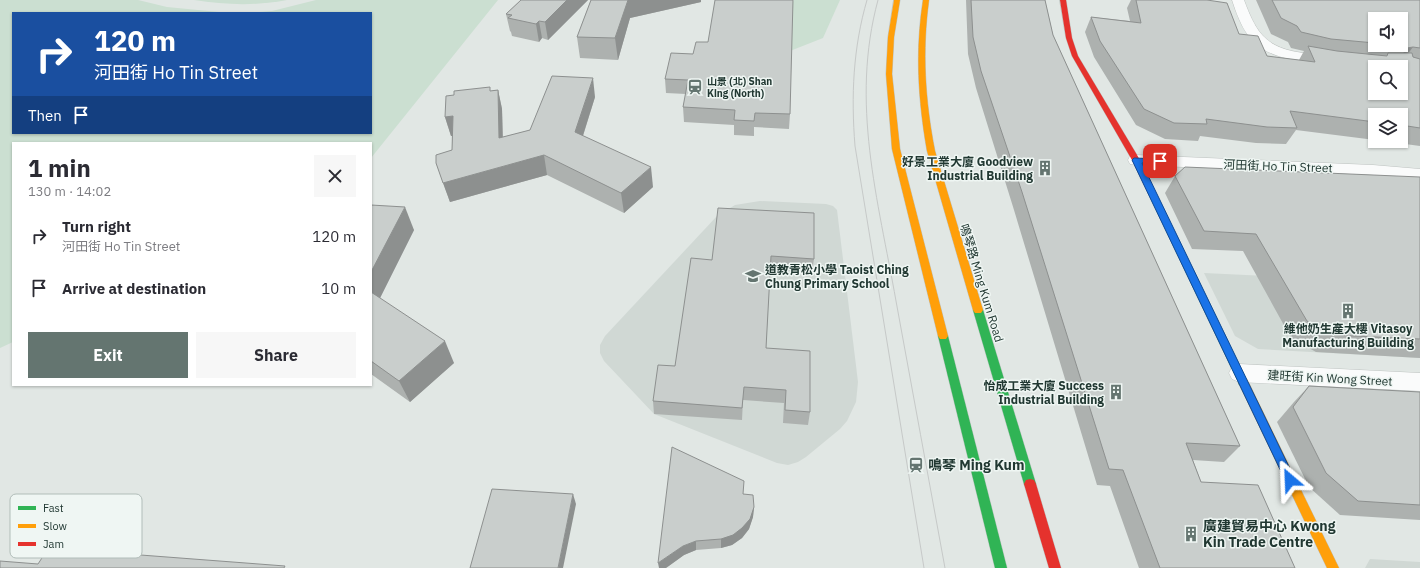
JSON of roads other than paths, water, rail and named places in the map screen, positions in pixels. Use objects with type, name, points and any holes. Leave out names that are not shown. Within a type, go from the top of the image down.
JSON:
[{"type":"main road","points":[[897,0],[891,35],[889,83],[891,114],[896,149],[1001,568]]},
{"type":"main road","name":"鳴琴路 Ming Kum Road","points":[[926,0],[921,32],[920,72],[924,117],[931,151],[1056,568]]},
{"type":"main road","points":[[1063,0],[1069,38],[1075,56],[1136,160],[1332,568]]},
{"type":"street","points":[[1238,0],[1252,32],[1265,45],[1290,55],[1337,61]]},
{"type":"street","name":"河田街 Ho Tin Street","points":[[1136,160],[1373,170],[1420,174]]},
{"type":"street","name":"建旺街 Kin Wong Street","points":[[1239,373],[1420,382]]},
{"type":"tram line","points":[[867,0],[862,18],[854,72],[853,109],[855,146],[924,568]]},
{"type":"tram line","points":[[878,0],[870,38],[866,76],[870,151],[875,188],[945,568]]},
{"type":"place","name":"山景 (北) Shan King (North)","points":[[695,87]]},
{"type":"place","name":"好景工業大廈 Goodview Industrial Building","points":[[1045,168]]},
{"type":"place","name":"道教青松小學 Taoist Ching Chung Primary School","points":[[753,276]]},
{"type":"place","name":"維他奶生產大樓 Vitasoy Manufacturing Building","points":[[1348,311]]},
{"type":"place","name":"怡成工業大廈 Success Industrial Building","points":[[1116,392]]},
{"type":"place","name":"鳴琴 Ming Kum","points":[[916,465]]},
{"type":"place","name":"廣建貿易中心 Kwong Kin Trade Centre","points":[[1191,534]]}]
